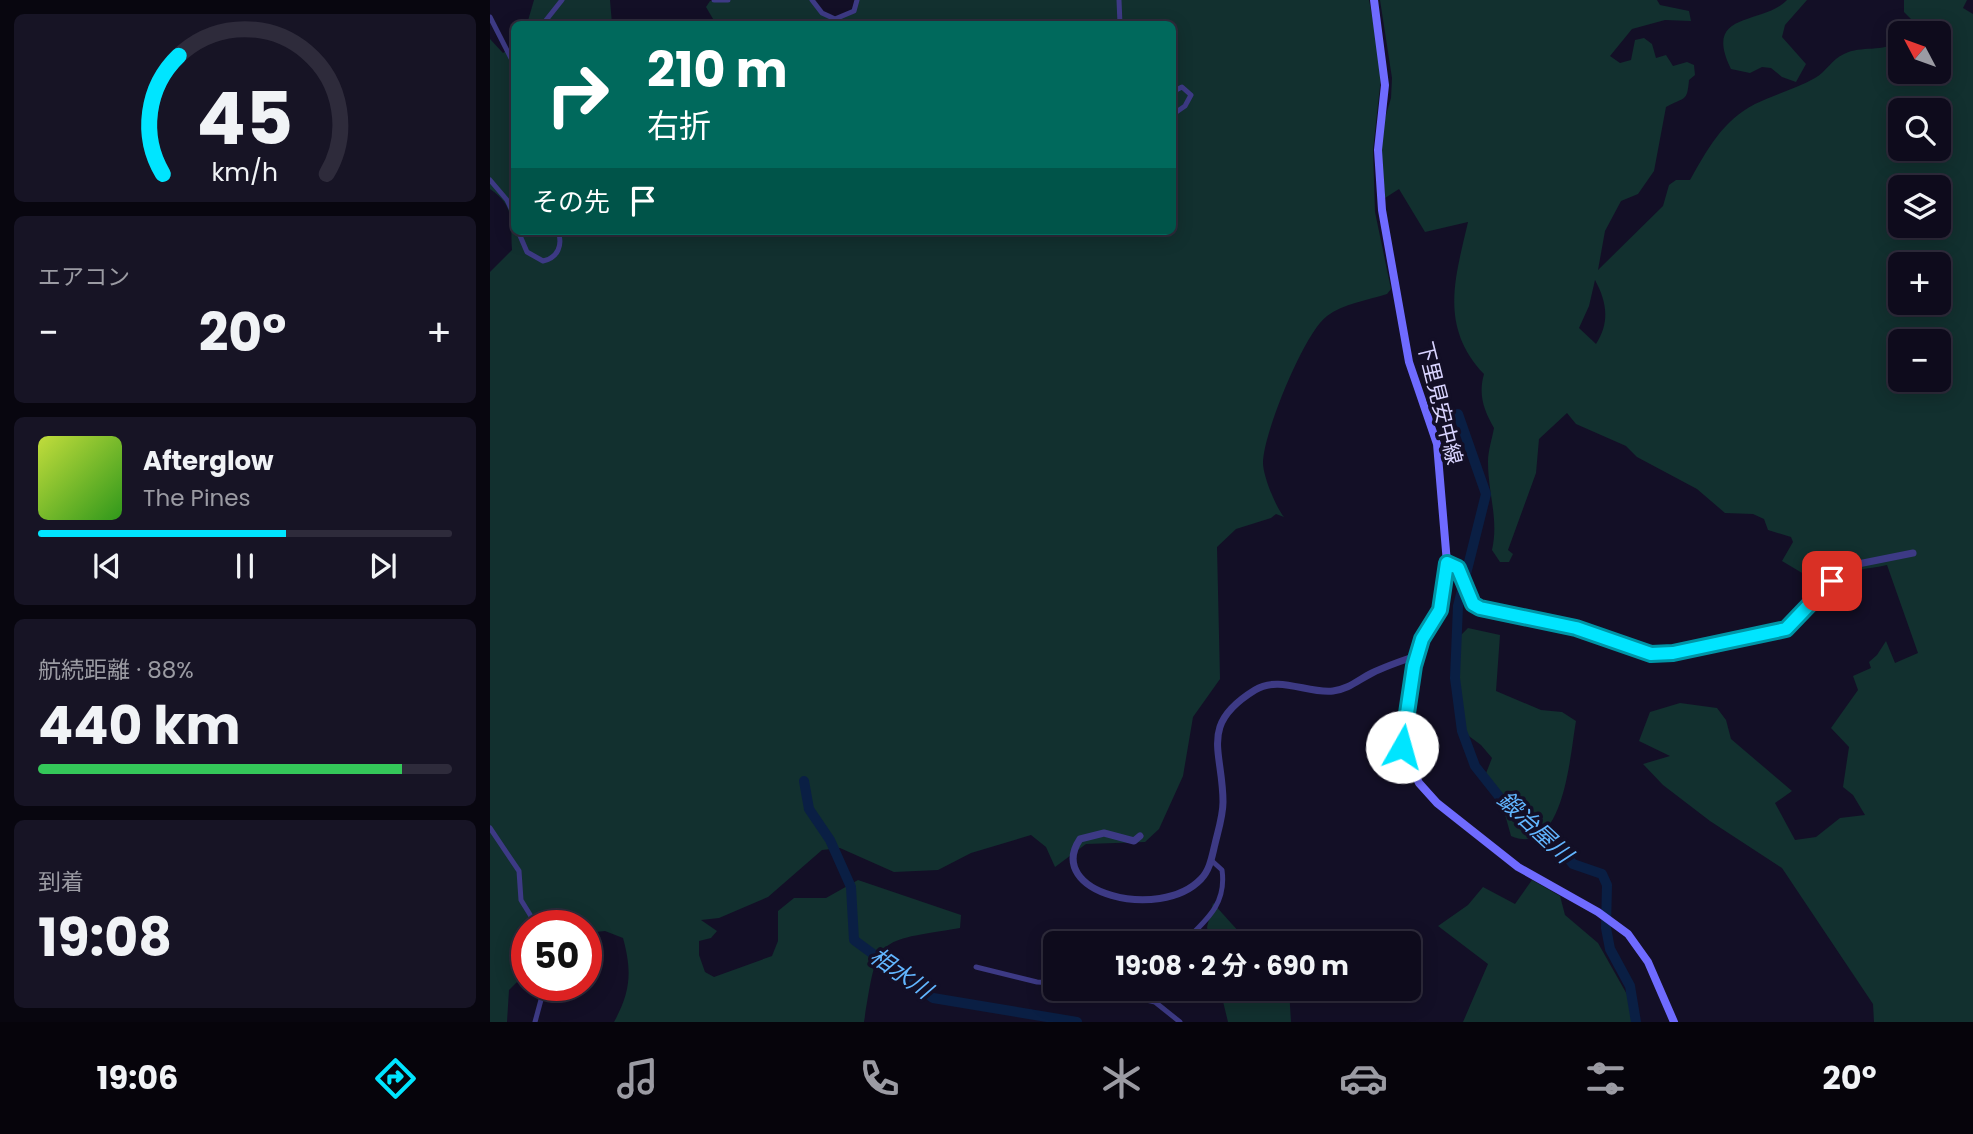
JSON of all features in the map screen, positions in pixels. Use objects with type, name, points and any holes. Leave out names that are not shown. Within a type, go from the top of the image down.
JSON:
[{"type":"main road","name":"下里見安中線","points":[[1374,0],[1385,85],[1378,150],[1382,210],[1409,362],[1437,444],[1447,563],[1440,610],[1422,639],[1416,656],[1402,747],[1419,783],[1437,803],[1518,867],[1613,921],[1642,951],[1674,1022]]},
{"type":"street","points":[[545,21],[562,0]]},
{"type":"street","points":[[714,0],[728,0]]},
{"type":"street","points":[[812,0],[822,13],[835,19],[854,11],[857,0]]},
{"type":"street","points":[[1119,0],[1120,21]]},
{"type":"street","points":[[490,18],[511,58]]},
{"type":"street","points":[[1176,90],[1182,87],[1191,95],[1185,106],[1176,112]]},
{"type":"street","points":[[490,180],[508,200],[511,208]]},
{"type":"street","points":[[520,235],[527,252],[543,261],[556,255],[559,235]]},
{"type":"street","points":[[1447,563],[1458,568],[1473,604],[1480,608],[1576,628],[1651,654],[1673,653],[1786,629],[1843,573],[1858,564],[1913,554]]},
{"type":"street","points":[[1140,836],[1134,841],[1104,833],[1080,839],[1073,849],[1071,862],[1075,873],[1090,885],[1114,896],[1137,902],[1159,900],[1185,890],[1200,880],[1211,860],[1223,804],[1216,742],[1219,729],[1238,703],[1257,688],[1270,684],[1329,691],[1346,689],[1369,674],[1416,656]]},
{"type":"street","points":[[490,828],[519,871],[522,900],[528,910]]},
{"type":"street","points":[[1196,931],[1205,923],[1222,896],[1222,870],[1211,860]]},
{"type":"street","points":[[976,967],[1043,982]]},
{"type":"street","points":[[535,1022],[541,1001]]},
{"type":"street","points":[[1151,1001],[1180,1022]]},
{"type":"green space","points":[[534,0],[610,0],[612,21],[528,21]]},
{"type":"green space","points":[[810,0],[835,21],[714,21],[706,7],[710,1]]},
{"type":"green space","points":[[858,0],[1369,0],[1382,68],[1373,150],[1375,212],[1391,289],[1387,294],[1348,305],[1327,316],[1307,342],[1286,385],[1270,430],[1263,463],[1270,490],[1284,517],[1276,514],[1236,529],[1217,547],[1220,679],[1193,717],[1183,776],[1159,829],[1145,842],[1086,844],[1055,867],[1046,847],[1031,835],[971,853],[938,870],[894,872],[840,848],[822,850],[768,897],[719,918],[701,920],[717,931],[711,938],[699,941],[699,955],[705,972],[714,977],[772,956],[778,941],[778,911],[794,898],[826,898],[858,880],[961,915],[960,928],[911,936],[885,948],[873,973],[864,1022],[614,1022],[627,990],[628,961],[623,938],[602,931],[602,910],[511,910],[511,988],[507,1022],[490,1022],[490,272],[512,250],[511,235],[1176,235],[1176,21],[835,21],[855,11]]},
{"type":"green space","points":[[1380,0],[1657,0],[1660,5],[1689,11],[1691,21],[1665,20],[1632,29],[1610,56],[1620,63],[1631,60],[1635,40],[1644,38],[1652,44],[1656,58],[1666,55],[1673,66],[1687,62],[1694,65],[1695,75],[1689,80],[1686,96],[1666,107],[1654,171],[1638,194],[1621,201],[1605,231],[1598,270],[1663,206],[1669,185],[1676,180],[1690,180],[1717,137],[1734,118],[1763,100],[1815,78],[1844,54],[1888,46],[1888,84],[1951,84],[1951,21],[1913,21],[1904,12],[1904,0],[1967,0],[1963,8],[1973,14],[1973,1022],[1874,1022],[1873,1004],[1782,868],[1710,821],[1663,785],[1643,764],[1670,756],[1639,741],[1650,712],[1680,703],[1717,708],[1726,720],[1731,739],[1792,791],[1775,803],[1795,840],[1816,837],[1840,818],[1865,815],[1853,795],[1843,787],[1849,747],[1831,728],[1858,690],[1853,676],[1871,668],[1869,662],[1886,641],[1895,663],[1918,653],[1887,565],[1846,574],[1839,577],[1835,590],[1829,589],[1782,561],[1793,542],[1791,537],[1768,530],[1764,519],[1753,514],[1725,513],[1697,489],[1637,457],[1626,446],[1576,424],[1567,413],[1539,439],[1536,473],[1508,550],[1513,554],[1509,562],[1500,562],[1492,550],[1494,517],[1488,474],[1494,428],[1483,402],[1484,374],[1470,356],[1461,338],[1454,301],[1455,282],[1468,222],[1425,232],[1399,189],[1385,198],[1381,150],[1383,125],[1391,98],[1392,78]],"holes":[[[1595,280],[1605,312],[1603,328],[1596,344],[1579,328],[1589,306]]]},
{"type":"green space","points":[[1787,0],[1807,0],[1785,25],[1782,37],[1806,64],[1796,82],[1782,77],[1771,68],[1762,67],[1750,73],[1731,69],[1724,50],[1724,37],[1729,28],[1776,8]]},
{"type":"green space","points":[[490,39],[503,53],[511,48],[511,223],[504,202],[490,189]]},
{"type":"green space","points":[[1468,628],[1500,635],[1496,691],[1541,710],[1562,712],[1576,721],[1561,800],[1543,832],[1529,839],[1511,836],[1501,800],[1483,781],[1492,758],[1481,745],[1458,728],[1453,673],[1457,639]]},
{"type":"green space","points":[[1532,880],[1560,896],[1565,915],[1598,943],[1629,998],[1632,1022],[1463,1022],[1488,964],[1438,926],[1468,905],[1483,887],[1515,904]]},
{"type":"green space","points":[[1213,903],[1238,931],[1208,931]]},
{"type":"green space","points":[[1223,1001],[1290,1001],[1291,1022],[1228,1022]]},
{"type":"waterway","name":"鍛冶屋川","points":[[1458,414],[1486,494],[1458,606],[1455,678],[1462,731],[1475,766],[1509,809],[1562,851],[1573,864],[1602,874],[1607,885],[1606,928],[1610,949],[1630,986],[1636,1022]]},
{"type":"waterway","name":"相水川","points":[[804,781],[809,809],[830,840],[851,887],[854,940],[933,998],[1077,1022]]},
{"type":"route","points":[[1402,747],[1414,666],[1422,639],[1440,610],[1447,563],[1458,568],[1473,604],[1480,608],[1576,628],[1627,648],[1651,654],[1673,653],[1774,634],[1786,629],[1832,581]]}]
